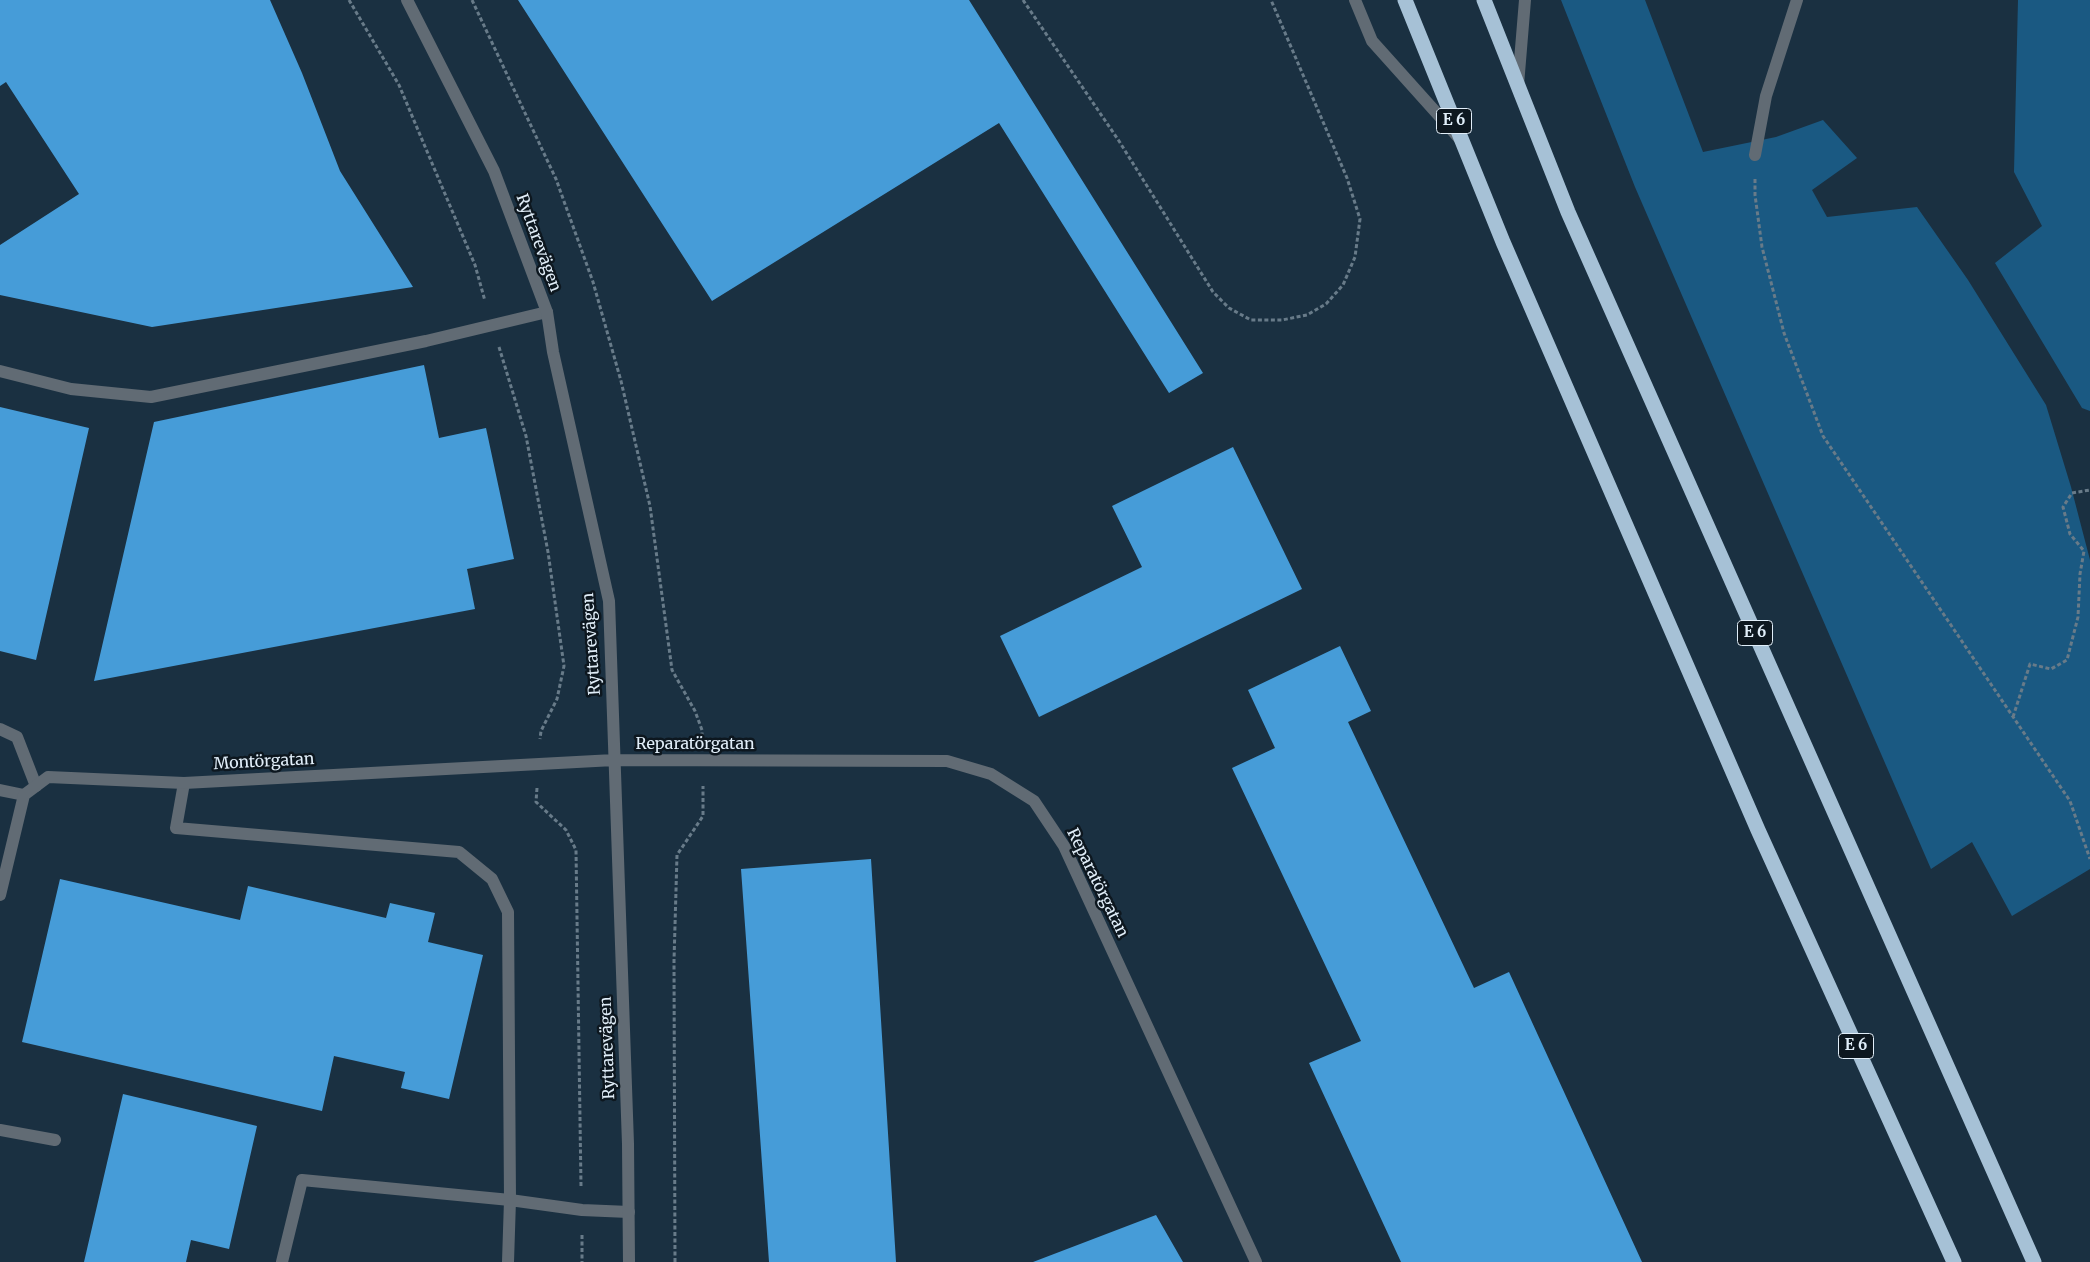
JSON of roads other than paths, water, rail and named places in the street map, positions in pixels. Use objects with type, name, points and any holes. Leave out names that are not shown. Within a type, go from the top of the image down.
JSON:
[{"type":"highway","name":"E 6","points":[[1405,0],[1503,242],[1758,830],[1954,1262]]},
{"type":"highway","name":"E 6","points":[[1484,0],[1568,212],[2034,1262]]},
{"type":"street","name":"Ryttarevägen","points":[[407,0],[494,171],[547,312],[553,352],[608,601],[628,1144],[629,1262]]},
{"type":"street","points":[[1354,0],[1372,41],[1462,142]]},
{"type":"street","points":[[1518,85],[1525,0]]},
{"type":"street","points":[[1756,155],[1766,96],[1797,0]]},
{"type":"street","points":[[0,371],[71,389],[151,396],[426,341],[547,312]]},
{"type":"street","points":[[0,729],[17,737],[36,786]]},
{"type":"street","name":"Montörgatan","points":[[24,795],[48,777],[184,783],[614,760]]},
{"type":"street","name":"Reparatörgatan","points":[[614,760],[947,761],[991,774],[1034,801],[1064,846],[1256,1262]]},
{"type":"street","points":[[184,783],[176,828],[459,852],[492,880],[508,912],[510,1200],[508,1262]]},
{"type":"street","points":[[0,790],[24,795],[0,896]]},
{"type":"street","points":[[0,1130],[55,1140]]},
{"type":"street","points":[[282,1262],[302,1180],[510,1200],[582,1210],[629,1212]]}]
